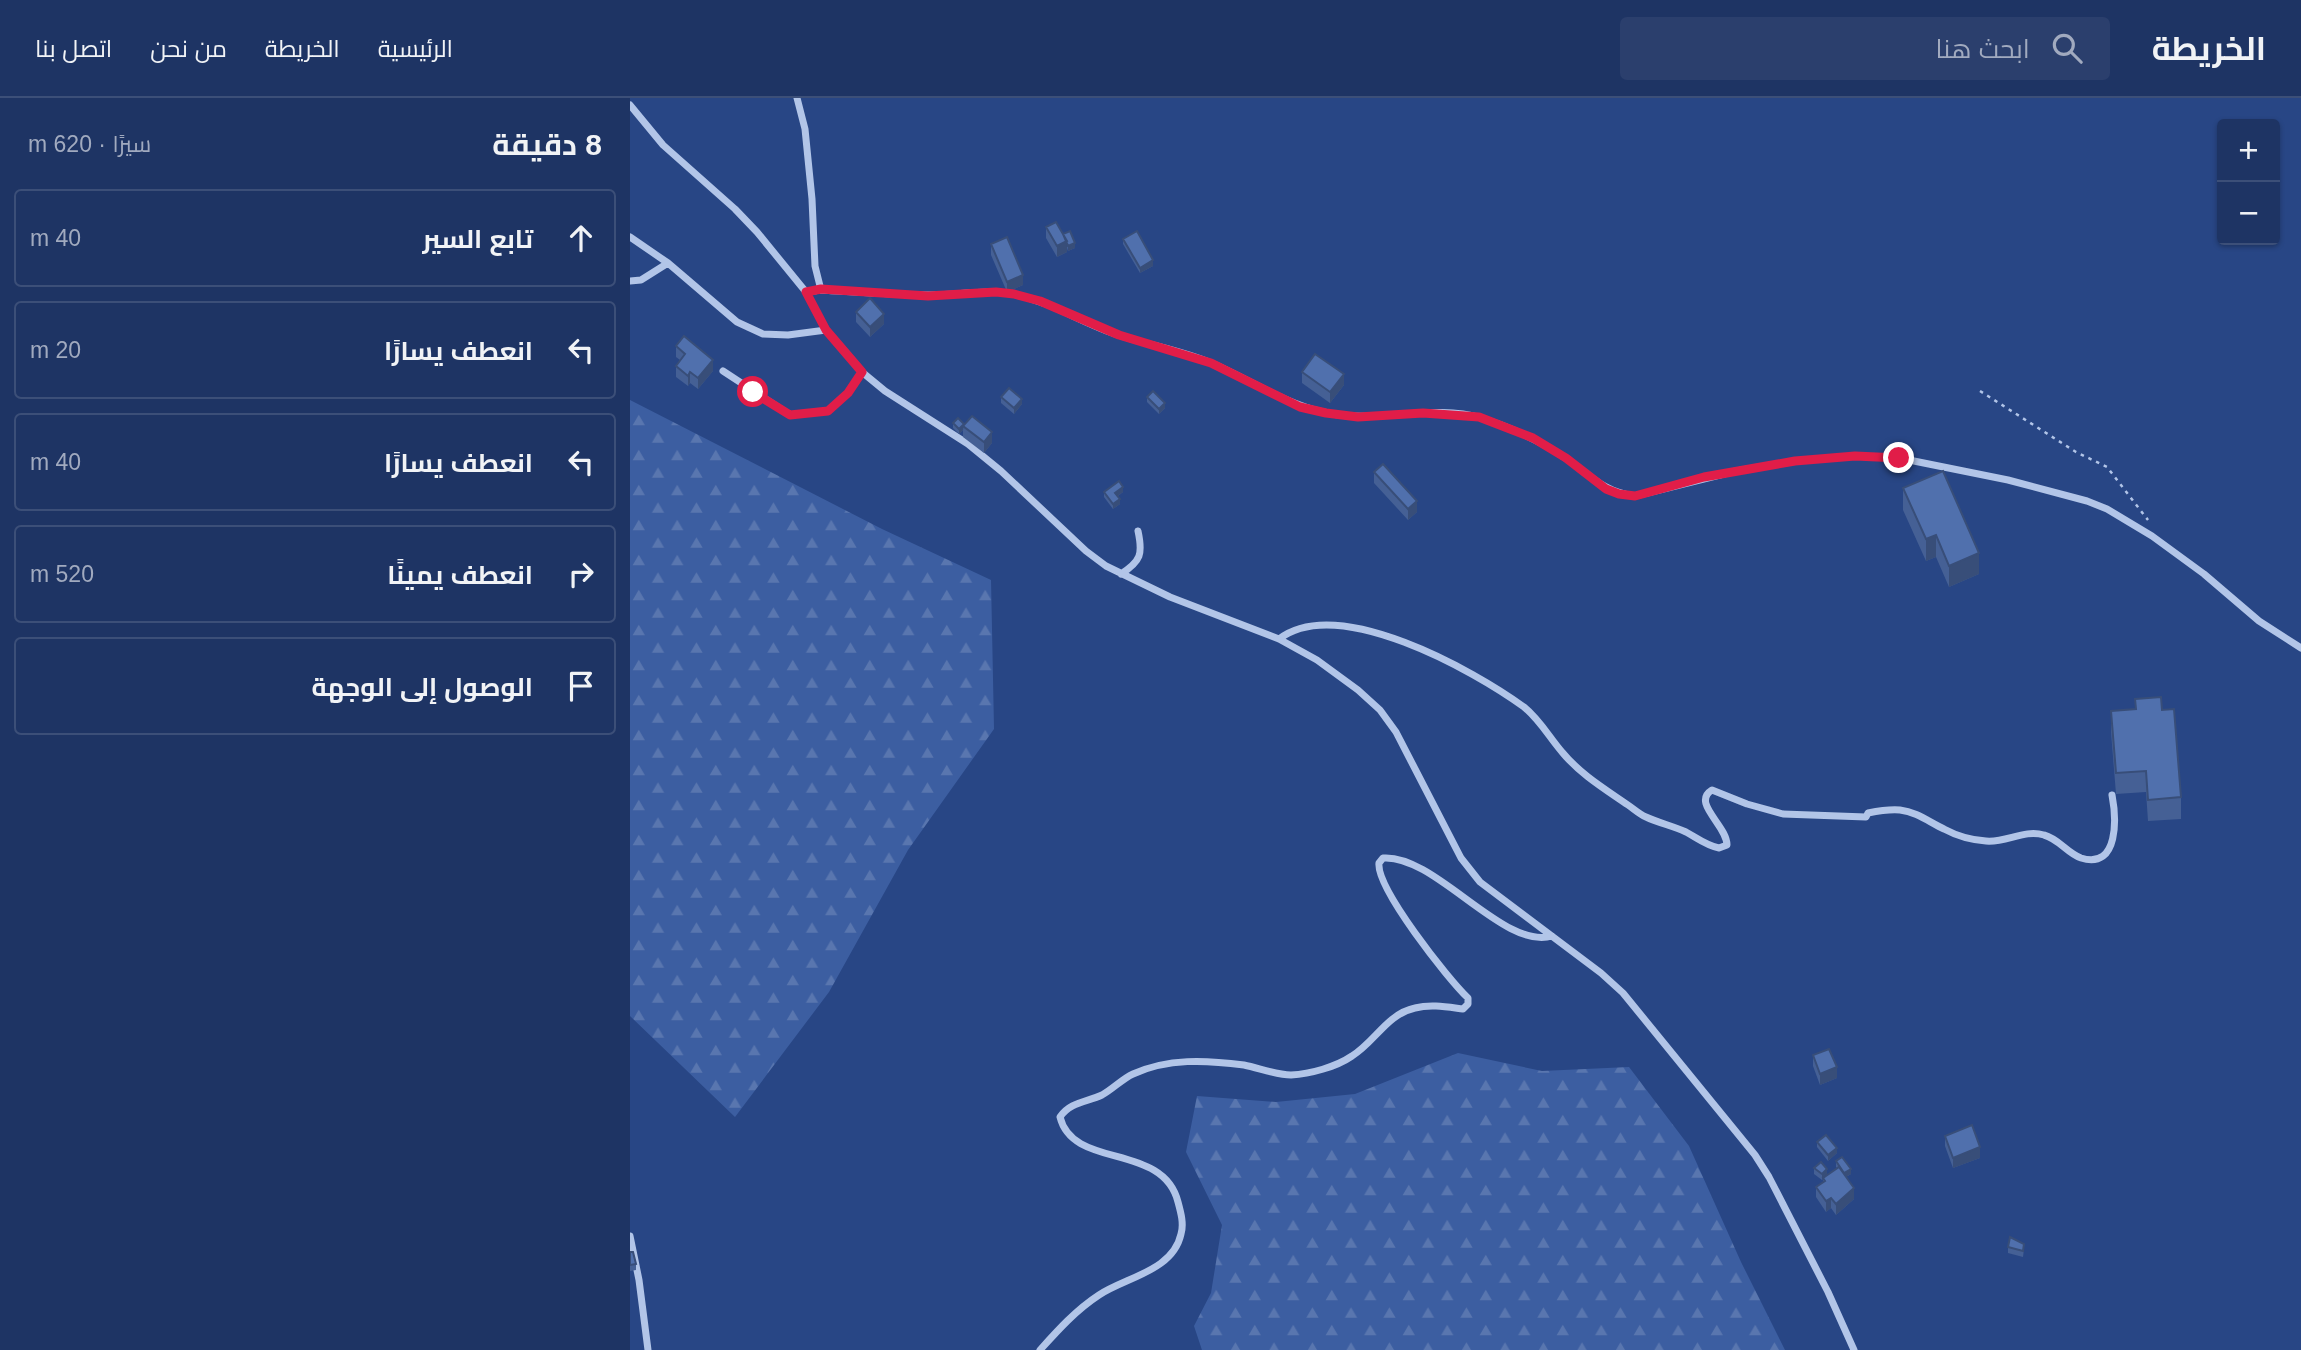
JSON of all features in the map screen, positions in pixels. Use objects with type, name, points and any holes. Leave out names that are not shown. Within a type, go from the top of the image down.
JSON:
[{"type":"street","points":[[797,98],[805,129],[815,266],[821,289]]},
{"type":"street","points":[[630,104],[663,145],[749,224],[806,292],[826,330],[862,372],[909,407],[968,444],[1002,471],[1086,551],[1121,575],[1204,611],[1279,639],[1339,675],[1380,710],[1396,732],[1461,858],[1473,874],[1496,896],[1601,973],[1639,1010],[1755,1155],[1782,1198],[1854,1350]]},
{"type":"street","points":[[630,237],[668,263],[737,322],[763,334],[788,335],[826,330]]},
{"type":"street","points":[[630,282],[641,280],[668,263]]},
{"type":"street","points":[[806,292],[821,289],[928,296],[996,292],[1014,294],[1040,301],[1119,335],[1211,363],[1300,407],[1358,417],[1423,413],[1479,417],[1533,438],[1566,458],[1606,489],[1619,494],[1635,496],[1704,477],[1795,461],[1855,456],[1899,458],[2008,480],[2107,509],[2152,536],[2236,599],[2259,621],[2301,648]]},
{"type":"street","points":[[723,371],[790,415],[828,411],[848,393],[862,372]]},
{"type":"street","points":[[1121,575],[1133,566],[1140,556],[1138,531]]},
{"type":"street","points":[[1279,639],[1300,628],[1351,627],[1402,640],[1456,665],[1525,708],[1539,721],[1561,751],[1589,778],[1643,816],[1719,848],[1727,845],[1726,834],[1705,806],[1704,800],[1705,795],[1712,790],[1783,814],[1866,817],[1868,813],[1900,810],[1922,817],[1958,835],[1980,841],[2043,834],[2053,838],[2076,856],[2090,859],[2100,857],[2113,841],[2115,818],[2112,795]]},
{"type":"street","points":[[1040,1350],[1059,1327],[1100,1294],[1158,1266],[1169,1257],[1178,1245],[1182,1232],[1177,1196],[1167,1181],[1153,1169],[1074,1141],[1063,1129],[1060,1117],[1065,1110],[1103,1094],[1132,1075],[1178,1061],[1245,1066],[1289,1075],[1309,1072],[1335,1065],[1353,1056],[1399,1014],[1414,1008],[1435,1006],[1463,1009],[1468,1004],[1468,998],[1412,928],[1380,874],[1379,863],[1383,858],[1391,858],[1429,874],[1513,930],[1541,939],[1552,936]]},
{"type":"street","points":[[630,1236],[636,1260],[648,1350]]},
{"type":"path","points":[[1980,391],[2076,452],[2107,467],[2151,524],[2152,536]]},
{"type":"green space","points":[[630,400],[882,529],[991,580],[994,729],[908,850],[829,992],[735,1117],[630,1016]]},
{"type":"green space","points":[[1458,1053],[1542,1071],[1629,1067],[1689,1146],[1741,1262],[1785,1350],[1202,1350],[1194,1326],[1211,1293],[1222,1225],[1186,1152],[1197,1096],[1276,1102],[1355,1094]]},
{"type":"building","points":[[1056,222],[1067,241],[1057,246],[1046,227]]},
{"type":"building","points":[[1070,231],[1075,243],[1068,246],[1063,234]]},
{"type":"building","points":[[1137,231],[1153,260],[1140,268],[1123,239]]},
{"type":"building","points":[[1007,237],[1023,275],[1007,282],[991,244]]},
{"type":"building","points":[[870,298],[884,314],[870,327],[856,312]]},
{"type":"building","points":[[684,336],[713,360],[698,378],[690,372],[688,376],[676,366],[685,354],[676,346]]},
{"type":"building","points":[[1315,354],[1344,374],[1330,392],[1302,372]]},
{"type":"building","points":[[1009,388],[1022,399],[1014,408],[1001,397]]},
{"type":"building","points":[[1153,391],[1165,403],[1159,409],[1147,397]]},
{"type":"building","points":[[972,416],[992,432],[984,442],[963,426]]},
{"type":"building","points":[[958,418],[964,424],[959,429],[953,423]]},
{"type":"building","points":[[1383,464],[1417,501],[1408,509],[1374,472]]},
{"type":"building","points":[[1943,471],[1979,553],[1949,566],[1936,535],[1926,539],[1903,488]]},
{"type":"building","points":[[1119,481],[1123,487],[1115,493],[1120,499],[1113,504],[1104,492]]},
{"type":"building","points":[[2161,697],[2162,710],[2174,709],[2181,797],[2148,800],[2146,771],[2116,773],[2111,711],[2136,709],[2135,699]]},
{"type":"building","points":[[1829,1049],[1837,1067],[1820,1074],[1813,1055]]},
{"type":"building","points":[[1972,1125],[1980,1147],[1953,1158],[1945,1136]]},
{"type":"building","points":[[1826,1135],[1837,1148],[1828,1155],[1817,1142]]},
{"type":"building","points":[[1842,1157],[1851,1169],[1844,1173],[1836,1161]]},
{"type":"building","points":[[1821,1162],[1827,1169],[1822,1174],[1814,1168]]},
{"type":"building","points":[[1839,1167],[1854,1188],[1836,1204],[1831,1198],[1826,1201],[1816,1187],[1825,1181],[1823,1178]]},
{"type":"building","points":[[2010,1237],[2024,1244],[2023,1251],[2008,1247]]},
{"type":"building","points":[[630,1252],[633,1252],[636,1264],[630,1265]]},
{"type":"route","points":[[753,392],[790,415],[828,411],[848,393],[862,372],[826,330],[806,292],[821,289],[928,296],[996,292],[1040,301],[1095,327],[1211,363],[1300,407],[1358,417],[1423,413],[1479,417],[1533,438],[1566,458],[1606,489],[1619,494],[1635,496],[1704,477],[1795,461],[1855,456],[1899,458]]}]
